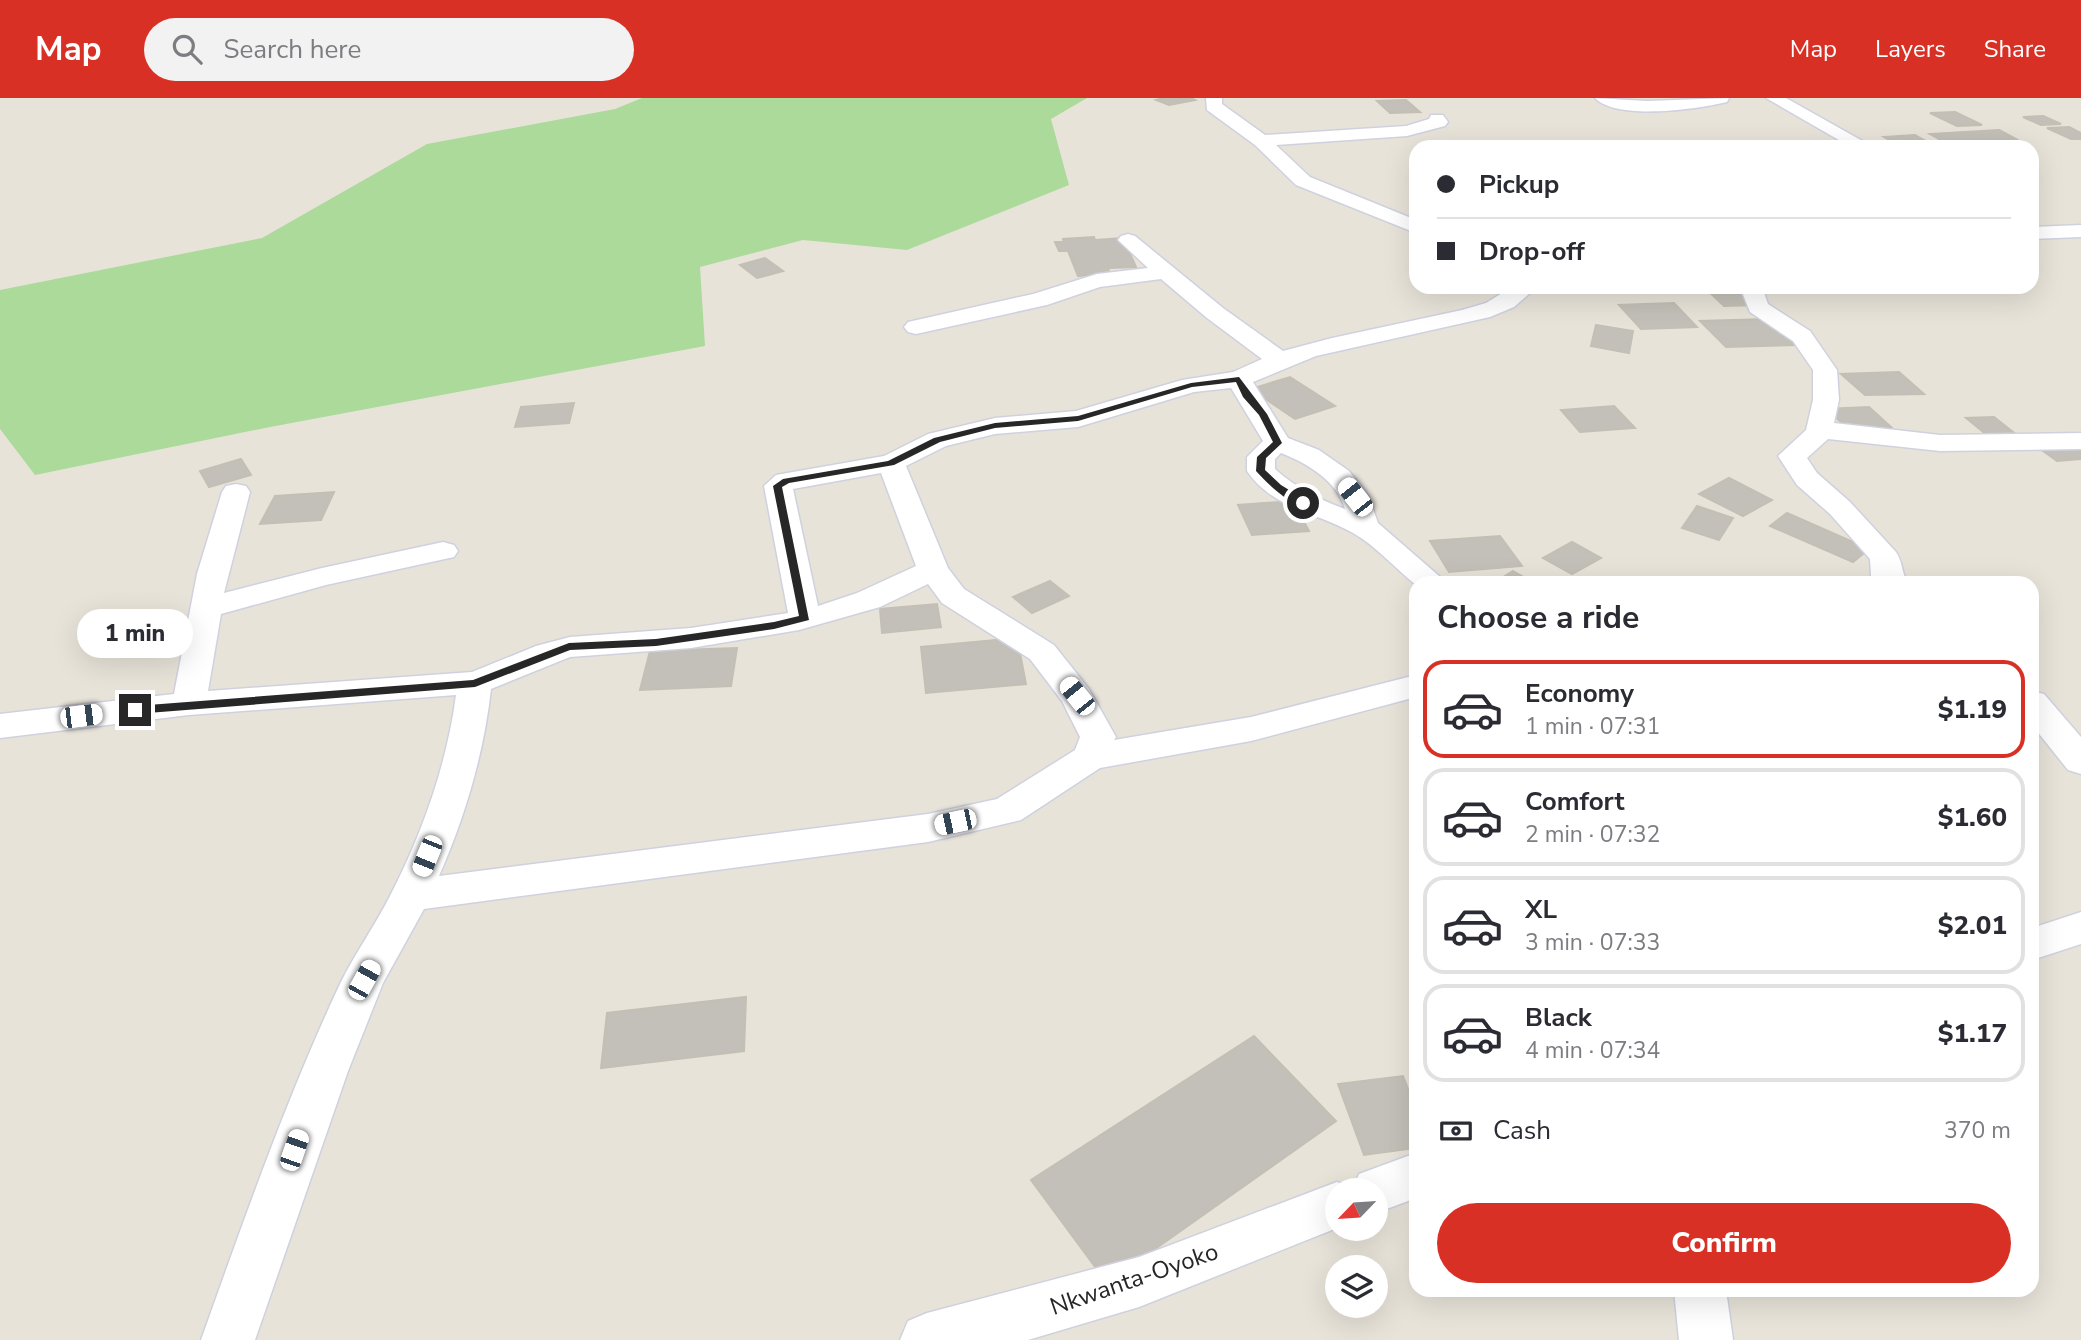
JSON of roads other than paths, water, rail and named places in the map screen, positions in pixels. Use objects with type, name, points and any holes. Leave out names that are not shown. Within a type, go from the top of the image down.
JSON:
[{"type":"street","points":[[1214,98],[1213,106],[1261,141],[1303,181],[1409,224]]},
{"type":"street","points":[[1603,98],[1642,107],[1661,108],[1721,98]]},
{"type":"street","points":[[1775,98],[1791,98]]},
{"type":"street","points":[[1775,98],[1851,140]]},
{"type":"street","points":[[1261,141],[1407,131],[1433,125],[1439,122],[1437,119]]},
{"type":"street","points":[[1407,131],[1420,140]]},
{"type":"street","points":[[2039,233],[2081,232]]},
{"type":"street","points":[[1128,240],[1164,272],[1278,359]]},
{"type":"street","points":[[916,327],[1039,300],[1097,281],[1164,272]]},
{"type":"street","points":[[805,618],[778,486],[786,481],[891,463],[937,440],[995,426],[1078,419],[1191,385],[1239,379],[1278,359],[1471,315],[1519,294]]},
{"type":"street","points":[[1753,294],[1758,307],[1802,336],[1825,370],[1826,400],[1819,429],[1815,439],[1792,457],[1796,465],[1885,558],[1886,576]]},
{"type":"street","points":[[1239,379],[1247,397],[1262,414],[1278,443],[1294,447],[1337,475],[1355,497],[1364,527]]},
{"type":"street","points":[[1819,429],[1860,432],[1916,442],[1967,445],[2081,441]]},
{"type":"street","points":[[1278,443],[1261,457],[1261,471],[1278,487],[1303,503],[1364,527],[1424,576]]},
{"type":"street","points":[[891,463],[933,569],[953,596],[1042,652],[1077,696],[1098,737],[1090,757]]},
{"type":"street","points":[[189,704],[212,574],[236,492]]},
{"type":"street","points":[[206,608],[322,577],[443,551]]},
{"type":"street","points":[[0,726],[189,704],[475,683],[569,647],[656,642],[774,626],[845,608],[899,590],[933,569]]},
{"type":"street","points":[[228,1340],[302,1126],[364,980],[412,895],[451,790],[473,708],[475,683]]},
{"type":"street","points":[[412,895],[928,828],[1008,810],[1090,757],[1251,729],[1409,688]]},
{"type":"street","points":[[2039,710],[2081,761]]},
{"type":"street","points":[[2039,942],[2081,928]]},
{"type":"street","points":[[1388,1186],[1409,1178]]},
{"type":"street","name":"Nkwanta-Oyoko","points":[[926,1340],[979,1328],[1139,1282],[1325,1210]]},
{"type":"street","points":[[1701,1297],[1706,1340]]}]
